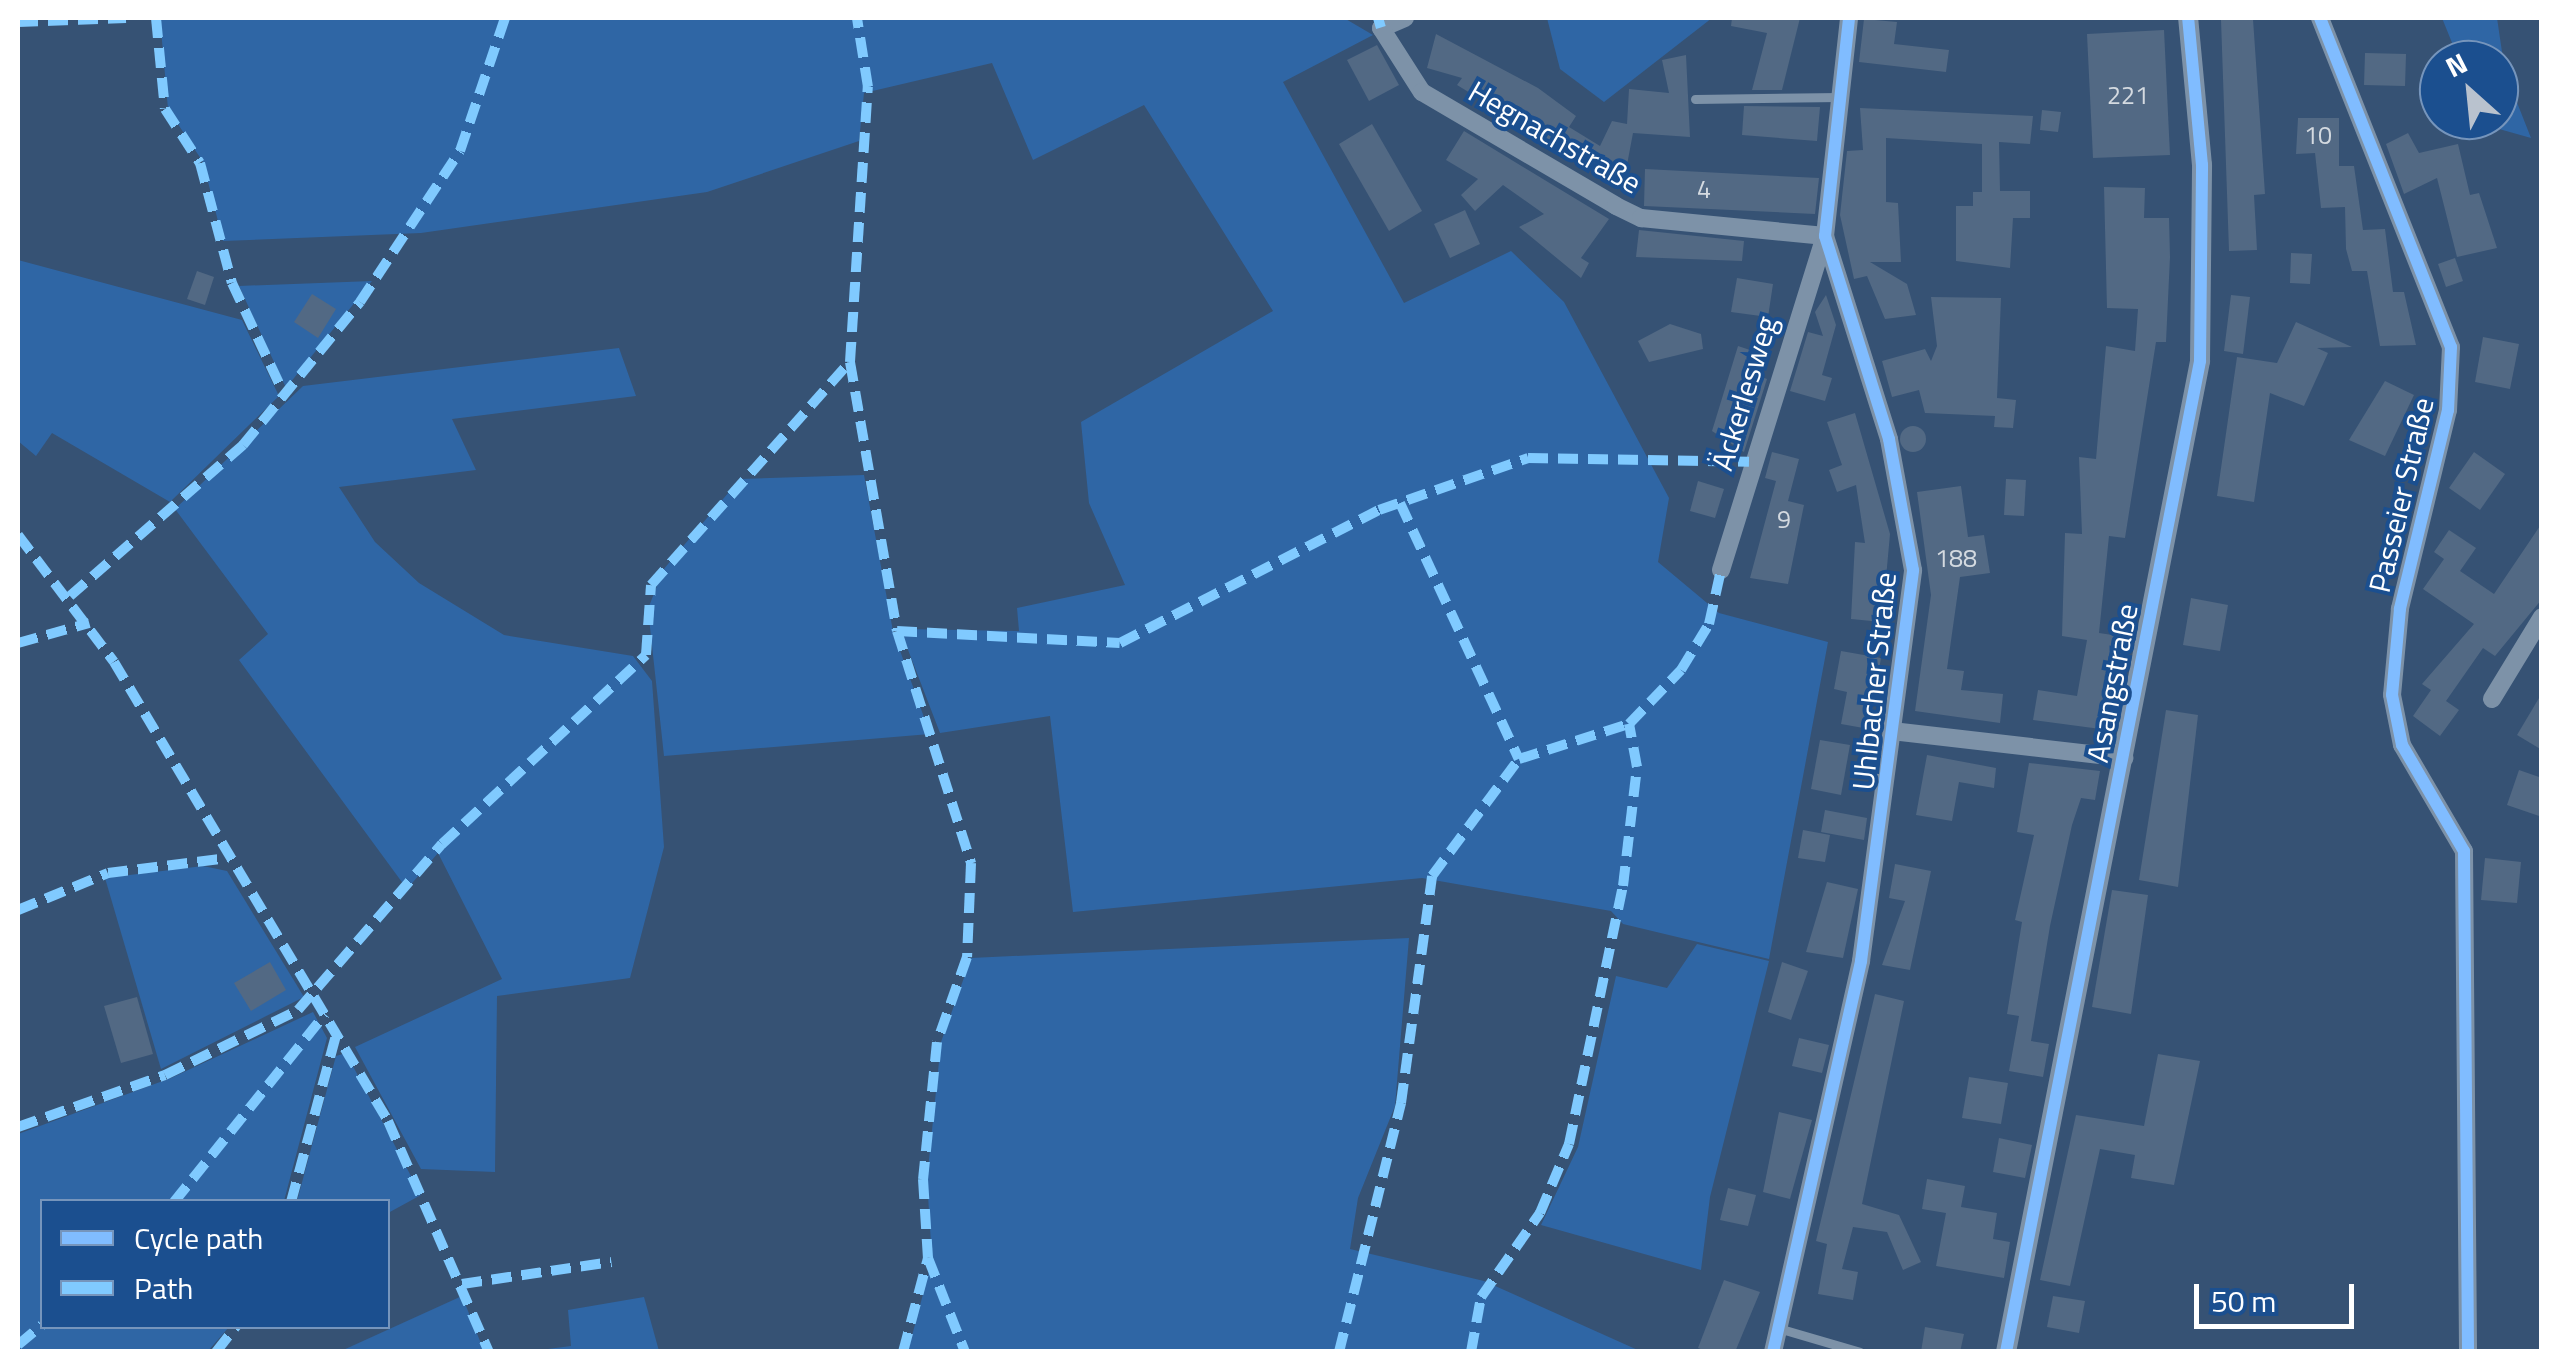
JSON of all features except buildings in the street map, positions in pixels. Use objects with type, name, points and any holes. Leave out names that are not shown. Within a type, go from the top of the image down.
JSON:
[{"type":"street","name":"Hegnachstraße","points":[[1405,18],[1382,28],[1422,92],[1616,206],[1641,218],[1824,236]]},
{"type":"street","name":"Uhlbacher Straße","points":[[1773,1352],[1861,961],[1913,570],[1908,519],[1824,236],[1849,18]]},
{"type":"street","name":"Asangstraße","points":[[2006,1352],[2200,361],[2202,184],[2188,18]]},
{"type":"street","name":"Passeier Straße","points":[[2320,18],[2451,347],[2448,410],[2400,609],[2392,695],[2402,744],[2464,851],[2468,1352]]},
{"type":"street","name":"Äckerlesweg","points":[[1721,570],[1824,236]]},
{"type":"street","points":[[2492,699],[2542,617]]},
{"type":"street","points":[[1892,731],[2124,758]]},
{"type":"lane","points":[[1694,99],[1840,97]]},
{"type":"lane","points":[[1778,1328],[1860,1352]]},
{"type":"shaded area","points":[[160,18],[1344,18],[1373,35],[1283,82],[1404,303],[1511,251],[1564,302],[1669,498],[1658,562],[1719,613],[1828,642],[1769,959],[1623,924],[1611,911],[1422,878],[1073,912],[1050,716],[940,733],[900,629],[1019,631],[1017,608],[1125,585],[1089,503],[1081,422],[1273,311],[1144,105],[1033,160],[992,63],[864,93],[859,141],[707,192],[421,233],[223,241],[203,162],[168,109]]},
{"type":"shaded area","points":[[1547,18],[1712,18],[1604,102],[1560,69]]},
{"type":"shaded area","points":[[2442,18],[2497,18],[2500,40],[2451,40]]},
{"type":"shaded area","points":[[2519,108],[2531,138],[2519,135]]},
{"type":"shaded area","points":[[18,260],[242,320],[279,396],[170,502],[52,433],[36,456],[18,441]]},
{"type":"shaded area","points":[[372,281],[286,388],[239,286]]},
{"type":"shaded area","points":[[619,348],[636,396],[452,419],[476,470],[339,487],[375,542],[419,583],[504,635],[633,656],[652,681],[664,847],[630,978],[497,996],[495,1172],[421,1169],[355,1047],[502,979],[438,853],[407,889],[239,660],[268,634],[175,509],[303,386]]},
{"type":"shaded area","points":[[864,475],[893,631],[930,734],[664,756],[648,609],[663,570],[740,479]]},
{"type":"shaded area","points":[[203,866],[227,871],[304,997],[161,1069],[105,878]]},
{"type":"shaded area","points":[[1409,938],[1395,1106],[1358,1198],[1350,1249],[1484,1281],[1640,1351],[908,1351],[932,1260],[927,1179],[941,1042],[971,958]]},
{"type":"shaded area","points":[[1697,944],[1769,961],[1710,1197],[1701,1270],[1541,1225],[1578,1147],[1616,976],[1667,988]]},
{"type":"shaded area","points":[[313,1012],[327,1038],[285,1199],[40,1199],[40,1329],[227,1329],[208,1351],[18,1351],[18,1134],[171,1078]]},
{"type":"shaded area","points":[[346,1053],[421,1195],[390,1212],[390,1199],[298,1199],[336,1056]]},
{"type":"shaded area","points":[[462,1296],[484,1351],[341,1351]]},
{"type":"shaded area","points":[[644,1297],[659,1351],[532,1351],[571,1346],[568,1310]]},
{"type":"marked path","points":[[18,22],[126,18]]},
{"type":"marked path","points":[[156,18],[165,109],[200,163],[232,283],[285,396]]},
{"type":"marked path","points":[[70,596],[243,445],[360,302],[460,151],[505,18]]},
{"type":"marked path","points":[[18,1127],[165,1075],[298,1010],[442,844],[646,655],[651,585],[850,362],[868,87],[857,18]]},
{"type":"marked path","points":[[1378,18],[1381,28]]},
{"type":"marked path","points":[[850,362],[897,631],[971,863],[967,957],[937,1042],[923,1179],[928,1258],[965,1352]]},
{"type":"marked path","points":[[897,631],[1120,643],[1379,510],[1528,458],[1749,462]]},
{"type":"marked path","points":[[1400,503],[1519,759]]},
{"type":"marked path","points":[[18,535],[114,662],[388,1121],[489,1352]]},
{"type":"marked path","points":[[1339,1352],[1401,1103],[1432,876],[1519,759],[1629,724],[1681,670],[1709,624],[1721,570]]},
{"type":"marked path","points":[[18,643],[89,623]]},
{"type":"marked path","points":[[1471,1352],[1481,1297],[1540,1213],[1569,1144],[1623,886],[1637,767],[1629,724]]},
{"type":"marked path","points":[[18,910],[108,873],[228,858]]},
{"type":"marked path","points":[[176,1199],[325,1014]]},
{"type":"marked path","points":[[292,1199],[337,1032]]},
{"type":"marked path","points":[[903,1352],[928,1258]]},
{"type":"marked path","points":[[462,1284],[611,1262]]},
{"type":"marked path","points":[[18,1345],[40,1327]]},
{"type":"marked path","points":[[216,1352],[234,1329]]},
{"type":"cycle path","points":[[1773,1352],[1861,961],[1913,570],[1889,439],[1825,236],[1849,18]]},
{"type":"cycle path","points":[[2006,1352],[2200,361],[2202,165],[2188,18]]},
{"type":"cycle path","points":[[2320,18],[2451,347],[2448,410],[2400,609],[2392,695],[2402,745],[2464,851],[2468,1352]]}]
